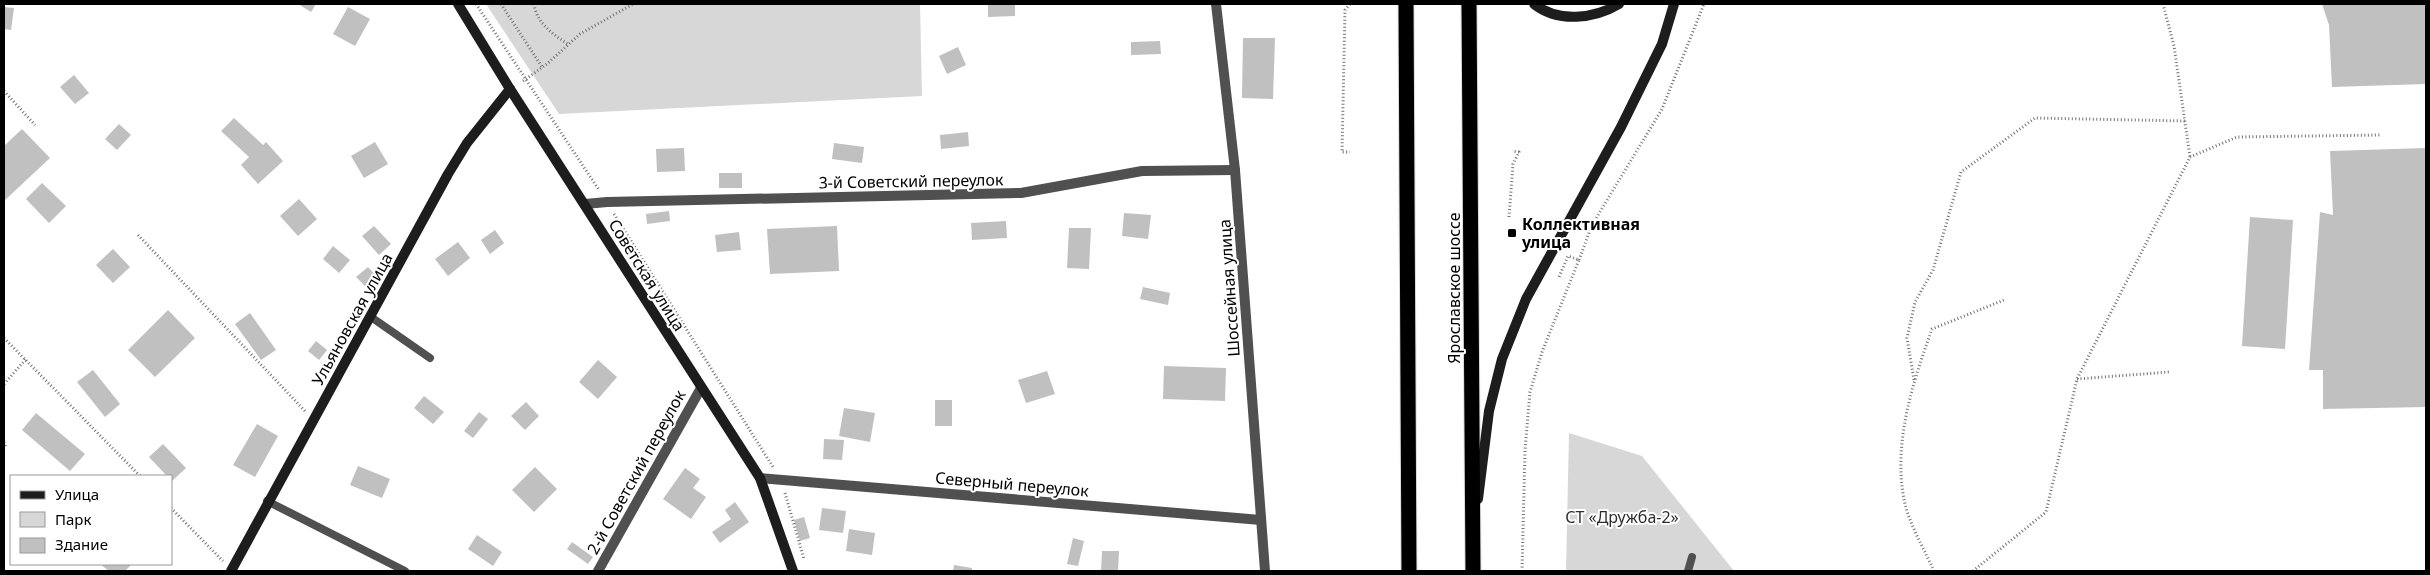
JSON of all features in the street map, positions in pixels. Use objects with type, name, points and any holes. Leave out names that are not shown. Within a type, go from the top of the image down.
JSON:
[{"type":"highway","points":[[1406,4],[1409,571]]},
{"type":"highway","name":"Ярославское шоссе","points":[[1469,4],[1473,571]]},
{"type":"street","name":"Советская улица","points":[[458,4],[510,89],[760,478],[793,571]]},
{"type":"street","name":"Шоссейная улица","points":[[1216,4],[1235,170],[1265,571]]},
{"type":"street","points":[[1534,4],[1558,14],[1576,17],[1597,14],[1619,4]]},
{"type":"street","points":[[1473,542],[1489,411],[1502,359],[1526,299],[1621,127],[1662,44],[1674,4]]},
{"type":"street","name":"Ульяновская улица","points":[[231,570],[267,501],[371,317],[448,174],[467,143],[510,89]]},
{"type":"street","name":"3-й Советский переулок","points":[[585,204],[1021,194],[1142,171],[1235,170]]},
{"type":"street","name":"2-й Советский переулок","points":[[598,571],[701,388]]},
{"type":"street","name":"Северный переулок","points":[[760,478],[1261,520]]},
{"type":"lane","points":[[371,317],[430,358]]},
{"type":"lane","points":[[267,501],[405,571]]},
{"type":"lane","points":[[1688,571],[1692,557]]},
{"type":"path","points":[[476,4],[607,202],[781,479],[806,562]]},
{"type":"path","points":[[501,4],[542,67]]},
{"type":"path","points":[[534,4],[535,12],[548,31],[569,45]]},
{"type":"path","points":[[510,89],[542,67],[580,34],[633,4]]},
{"type":"path","points":[[1350,4],[1346,10],[1342,152],[1350,152]]},
{"type":"path","points":[[1522,571],[1525,450],[1530,392],[1542,352],[1592,225],[1662,109],[1704,4]]},
{"type":"path","points":[[1973,571],[2046,512],[2077,379],[2190,157],[2174,46],[2163,4]]},
{"type":"path","points":[[4,91],[35,125]]},
{"type":"path","points":[[1914,380],[1907,338],[1915,302],[1933,270],[1961,172],[2035,118],[2185,121]]},
{"type":"path","points":[[2190,157],[2237,137],[2381,134]]},
{"type":"path","points":[[1510,216],[1513,164],[1519,152],[1512,151]]},
{"type":"path","points":[[138,235],[313,420]]},
{"type":"path","points":[[1559,277],[1568,256],[1579,260]]},
{"type":"path","points":[[1934,571],[1905,505],[1900,452],[1914,380],[1932,329],[2004,300]]},
{"type":"path","points":[[4,338],[139,475]]},
{"type":"path","points":[[4,384],[26,359]]},
{"type":"path","points":[[2077,379],[2169,372]]},
{"type":"path","points":[[4,442],[6,446]]},
{"type":"path","points":[[172,509],[231,570]]},
{"type":"green space","points":[[486,4],[920,4],[922,96],[559,114]]},
{"type":"green space","name":"СТ «Дружба-2»","points":[[1569,433],[1642,456],[1734,571],[1566,571]]},
{"type":"building","points":[[298,4],[316,4],[311,12]]},
{"type":"building","points":[[988,4],[1015,4],[1015,16],[988,17]]},
{"type":"building","points":[[2322,4],[2426,4],[2426,84],[2332,87],[2329,25]]},
{"type":"building","points":[[4,7],[14,8],[11,30],[4,29]]},
{"type":"building","points":[[348,7],[370,19],[355,46],[333,34]]},
{"type":"building","points":[[1243,38],[1275,38],[1273,99],[1242,98]]},
{"type":"building","points":[[1160,41],[1161,54],[1131,55],[1131,42]]},
{"type":"building","points":[[958,47],[966,65],[947,74],[939,56]]},
{"type":"building","points":[[74,75],[89,93],[75,104],[60,87]]},
{"type":"building","points":[[234,118],[263,145],[266,142],[283,161],[258,184],[241,165],[249,157],[221,131]]},
{"type":"building","points":[[119,124],[131,135],[117,150],[105,139]]},
{"type":"building","points":[[22,129],[50,158],[4,201],[4,146]]},
{"type":"building","points":[[968,132],[969,146],[941,149],[940,135]]},
{"type":"building","points":[[375,142],[388,164],[364,178],[351,156]]},
{"type":"building","points":[[834,143],[864,147],[862,163],[832,159]]},
{"type":"building","points":[[684,148],[685,171],[657,172],[656,149]]},
{"type":"building","points":[[2426,148],[2426,407],[2323,409],[2323,370],[2309,370],[2320,212],[2333,215],[2330,151]]},
{"type":"building","points":[[719,173],[742,173],[742,188],[719,188]]},
{"type":"building","points":[[42,183],[66,206],[49,223],[26,199]]},
{"type":"building","points":[[299,199],[317,219],[298,236],[280,216]]},
{"type":"building","points":[[669,211],[670,221],[647,224],[646,214]]},
{"type":"building","points":[[1124,213],[1151,215],[1148,239],[1122,236]]},
{"type":"building","points":[[2250,217],[2293,220],[2285,349],[2242,346]]},
{"type":"building","points":[[1006,221],[1007,238],[972,240],[971,223]]},
{"type":"building","points":[[374,226],[391,244],[379,255],[362,236]]},
{"type":"building","points":[[837,226],[839,271],[770,274],[767,229]]},
{"type":"building","points":[[1069,228],[1091,228],[1089,269],[1067,268]]},
{"type":"building","points":[[495,230],[504,243],[490,254],[481,240]]},
{"type":"building","points":[[739,232],[741,250],[717,252],[715,235]]},
{"type":"building","points":[[458,242],[470,258],[448,276],[435,259]]},
{"type":"building","points":[[333,246],[350,260],[339,273],[323,259]]},
{"type":"building","points":[[113,249],[130,267],[113,283],[96,265]]},
{"type":"building","points":[[368,267],[376,276],[365,286],[356,277]]},
{"type":"building","points":[[1143,287],[1170,293],[1168,305],[1140,299]]},
{"type":"building","points":[[168,310],[195,338],[155,377],[128,350]]},
{"type":"building","points":[[250,313],[276,350],[261,360],[235,324]]},
{"type":"building","points":[[316,341],[327,350],[319,360],[308,351]]},
{"type":"building","points":[[598,360],[617,377],[598,399],[579,382]]},
{"type":"building","points":[[1164,366],[1226,368],[1225,401],[1163,399]]},
{"type":"building","points":[[93,370],[120,404],[105,417],[77,382]]},
{"type":"building","points":[[1047,371],[1055,394],[1026,403],[1018,380]]},
{"type":"building","points":[[424,396],[444,412],[433,424],[414,408]]},
{"type":"building","points":[[935,400],[952,400],[952,426],[935,426]]},
{"type":"building","points":[[526,402],[539,416],[525,430],[511,416]]},
{"type":"building","points":[[844,408],[875,413],[870,442],[839,436]]},
{"type":"building","points":[[479,412],[488,419],[473,438],[464,431]]},
{"type":"building","points":[[36,413],[85,454],[70,471],[22,430]]},
{"type":"building","points":[[257,424],[278,436],[255,477],[233,465]]},
{"type":"building","points":[[824,439],[844,440],[842,460],[823,459]]},
{"type":"building","points":[[163,444],[186,468],[172,481],[172,475],[166,475],[149,457]]},
{"type":"building","points":[[358,466],[390,479],[382,498],[350,485]]},
{"type":"building","points":[[535,467],[557,489],[534,512],[512,490]]},
{"type":"building","points":[[685,468],[700,479],[693,488],[706,497],[691,519],[663,499]]},
{"type":"building","points":[[735,502],[749,522],[720,543],[712,532],[731,519],[725,510]]},
{"type":"building","points":[[822,508],[846,511],[843,533],[819,530]]},
{"type":"building","points":[[804,517],[810,538],[800,541],[794,520]]},
{"type":"building","points":[[849,529],[875,533],[872,555],[846,551]]},
{"type":"building","points":[[477,535],[502,552],[493,566],[468,549]]},
{"type":"building","points":[[1073,538],[1084,541],[1078,566],[1067,564]]},
{"type":"building","points":[[572,542],[593,557],[588,564],[567,549]]},
{"type":"building","points":[[1102,551],[1119,551],[1118,571],[1101,571]]},
{"type":"building","points":[[101,565],[131,565],[125,571],[109,571]]},
{"type":"building","points":[[954,565],[972,568],[972,571],[953,571]]},
{"type":"place","name":"Коллективная улица","points":[[1512,233]]}]
